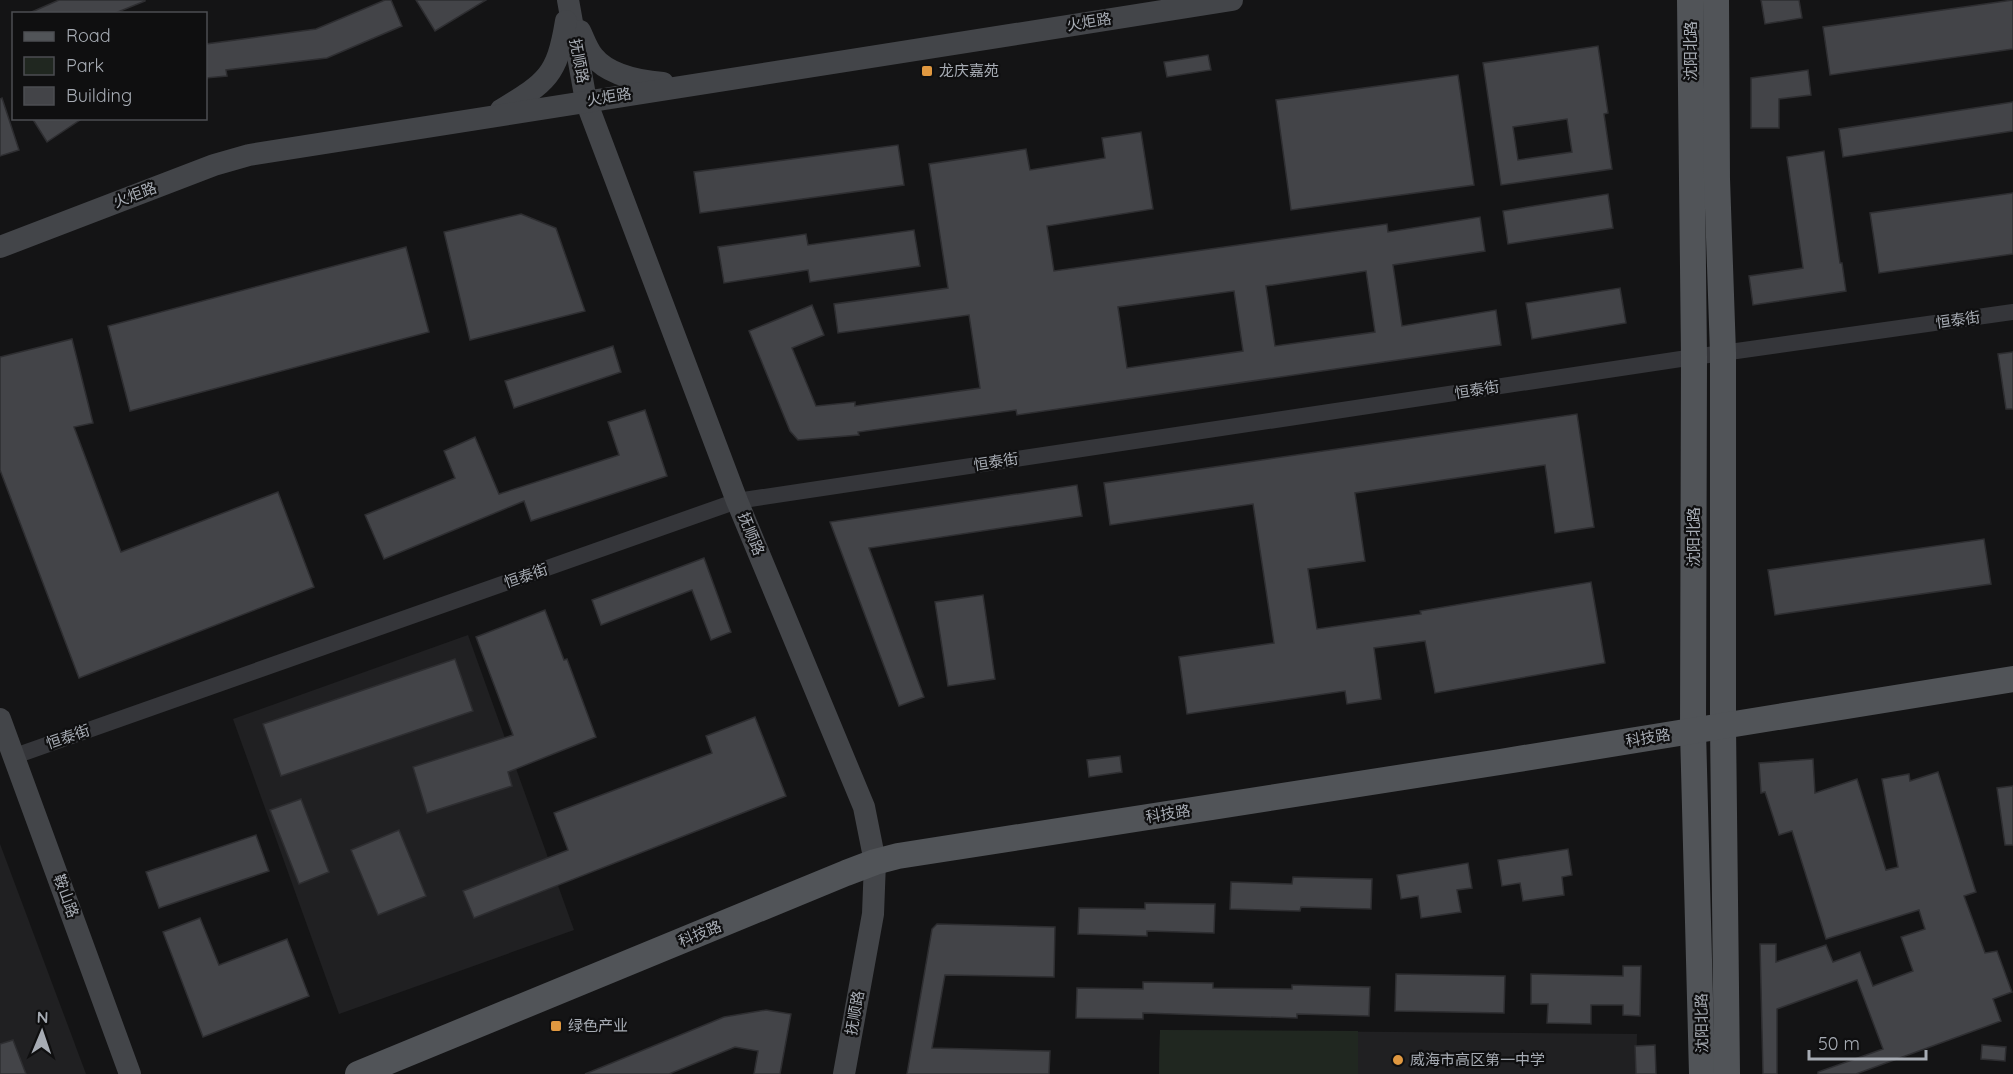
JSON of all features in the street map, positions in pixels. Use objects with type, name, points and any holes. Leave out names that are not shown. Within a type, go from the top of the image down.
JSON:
[{"type":"main road","name":"火炬路","points":[[0,247],[214,165],[249,155],[1232,0]]},
{"type":"main road","name":"沈阳北路","points":[[1716,0],[1717,179],[1723,353],[1723,726],[1727,1074]]},
{"type":"main road","points":[[568,4],[593,57],[609,69],[642,81],[688,85]]},
{"type":"main road","points":[[492,116],[535,89],[551,72],[561,51],[568,4]]},
{"type":"main road","name":"抚顺路","points":[[568,4],[586,101],[737,501],[864,807],[875,862],[873,914],[844,1074]]},
{"type":"main road","name":"沈阳北路","points":[[1689,4],[1694,357],[1694,731],[1702,1074]]},
{"type":"main road","name":"科技路","points":[[358,1074],[875,862],[898,856],[2013,679]]},
{"type":"main road","name":"鞍山路","points":[[0,718],[130,1074]]},
{"type":"street","name":"恒泰街","points":[[15,756],[737,501],[1694,357],[2013,312]]},
{"type":"shaded area","points":[[468,635],[574,930],[339,1014],[233,719]]},
{"type":"shaded area","points":[[0,844],[86,1074],[0,1074]]},
{"type":"shaded area","name":"威海市高区第一中学","points":[[1160,1030],[1637,1034],[1636,1074],[1159,1074]]},
{"type":"green space","points":[[1160,1030],[1358,1031],[1358,1074],[1159,1074]]},
{"type":"building","points":[[59,0],[145,0],[118,12],[32,12]]},
{"type":"building","points":[[385,0],[391,0],[402,26],[327,58],[226,70],[227,76],[207,78],[207,44],[316,29]]},
{"type":"building","points":[[416,0],[486,0],[435,31]]},
{"type":"building","points":[[1761,0],[1799,0],[1802,18],[1765,24]]},
{"type":"building","points":[[2013,0],[2013,49],[1830,75],[1823,27]]},
{"type":"building","points":[[1598,46],[1608,113],[1604,114],[1612,169],[1501,185],[1483,63]],"holes":[[[1567,119],[1572,152],[1518,160],[1513,127]]]},
{"type":"building","points":[[1208,55],[1211,70],[1167,77],[1164,62]]},
{"type":"building","points":[[1808,70],[1811,95],[1779,99],[1779,128],[1751,128],[1751,78]]},
{"type":"building","points":[[1458,75],[1474,185],[1291,210],[1276,100]]},
{"type":"building","points":[[2,98],[19,150],[0,156],[0,99]]},
{"type":"building","points":[[2013,102],[2013,131],[1843,157],[1839,129]]},
{"type":"building","points":[[33,120],[80,120],[47,142]]},
{"type":"building","points":[[1141,132],[1153,209],[1047,226],[1054,271],[1387,224],[1388,232],[1480,217],[1485,251],[1393,265],[1402,326],[1496,310],[1501,345],[1017,415],[1016,410],[858,432],[859,435],[798,440],[790,431],[749,331],[812,305],[824,335],[792,348],[816,406],[855,402],[855,406],[980,388],[969,315],[838,333],[834,304],[948,288],[929,164],[1026,149],[1030,170],[1105,158],[1102,138]],"holes":[[[1366,271],[1375,332],[1275,346],[1266,286]],[[1234,291],[1243,351],[1127,368],[1118,307]]]},
{"type":"building","points":[[898,145],[904,185],[700,213],[694,172]]},
{"type":"building","points":[[1824,151],[1846,291],[1753,305],[1749,276],[1803,268],[1787,157]]},
{"type":"building","points":[[2013,193],[2013,254],[1879,273],[1870,213]]},
{"type":"building","points":[[1608,194],[1613,228],[1508,244],[1503,211]]},
{"type":"building","points":[[521,214],[556,228],[585,311],[470,340],[444,232]]},
{"type":"building","points":[[914,230],[920,266],[810,282],[808,270],[724,283],[718,247],[806,234],[808,245]]},
{"type":"building","points":[[406,247],[429,332],[130,411],[108,326]]},
{"type":"building","points":[[1620,288],[1626,323],[1532,339],[1526,303]]},
{"type":"building","points":[[72,339],[93,423],[74,427],[121,552],[278,492],[314,587],[79,678],[0,470],[0,357]]},
{"type":"building","points":[[613,346],[621,372],[514,408],[505,381]]},
{"type":"building","points":[[2013,352],[2013,409],[2006,409],[1998,354]]},
{"type":"building","points":[[645,410],[667,476],[531,521],[524,501],[384,559],[365,515],[455,478],[444,451],[475,437],[499,494],[619,455],[608,422]]},
{"type":"building","points":[[1577,414],[1594,527],[1555,533],[1545,465],[1355,493],[1365,561],[1308,569],[1317,629],[1421,614],[1420,611],[1591,582],[1605,663],[1435,693],[1425,641],[1374,648],[1381,699],[1347,704],[1345,691],[1187,714],[1179,657],[1274,643],[1253,504],[1110,525],[1104,483]]},
{"type":"building","points":[[1077,485],[1082,516],[869,548],[924,697],[899,706],[830,522]]},
{"type":"building","points":[[1984,539],[1991,584],[1775,615],[1768,570]]},
{"type":"building","points":[[704,558],[731,632],[711,640],[692,590],[601,625],[592,600]]},
{"type":"building","points":[[983,595],[995,679],[948,686],[935,602]]},
{"type":"building","points":[[545,610],[564,660],[567,659],[596,737],[508,772],[512,786],[427,813],[413,767],[513,735],[476,637]]},
{"type":"building","points":[[455,659],[473,711],[281,776],[263,724]]},
{"type":"building","points":[[755,717],[786,796],[474,918],[463,891],[568,850],[554,813],[712,753],[706,736]]},
{"type":"building","points":[[1120,756],[1122,772],[1089,777],[1087,760]]},
{"type":"building","points":[[1813,759],[1815,793],[1857,779],[1886,870],[1898,867],[1882,779],[1909,774],[1910,781],[1938,772],[1976,892],[1964,896],[1985,953],[1997,951],[2012,992],[1993,999],[2001,1021],[1856,1074],[1818,1074],[1818,1072],[1883,1049],[1857,980],[1777,1009],[1777,1074],[1763,1074],[1760,944],[1776,944],[1776,962],[1826,945],[1833,962],[1860,952],[1873,986],[1913,971],[1901,937],[1925,929],[1919,910],[1826,939],[1792,831],[1779,835],[1765,792],[1761,793],[1759,763]]},
{"type":"building","points":[[2013,786],[2013,845],[2005,845],[1997,788]]},
{"type":"building","points":[[301,799],[329,872],[299,884],[270,810]]},
{"type":"building","points":[[399,830],[426,896],[378,915],[351,850]]},
{"type":"building","points":[[256,835],[269,871],[159,908],[146,872]]},
{"type":"building","points":[[1568,849],[1572,875],[1562,877],[1564,895],[1523,901],[1520,883],[1502,886],[1498,860]]},
{"type":"building","points":[[1468,863],[1472,888],[1457,890],[1461,912],[1421,918],[1418,896],[1401,899],[1397,875]]},
{"type":"building","points":[[1293,877],[1372,879],[1371,909],[1301,907],[1300,911],[1230,909],[1231,882],[1292,884]]},
{"type":"building","points":[[1145,903],[1215,904],[1214,933],[1147,931],[1147,936],[1078,934],[1079,908],[1145,909]]},
{"type":"building","points":[[200,918],[219,965],[287,939],[309,996],[203,1037],[163,932]]},
{"type":"building","points":[[937,924],[1055,927],[1054,977],[945,975],[932,1048],[1050,1051],[1049,1074],[907,1074],[932,929]]},
{"type":"building","points":[[1623,966],[1641,966],[1640,1016],[1623,1015],[1623,1005],[1591,1005],[1591,1024],[1547,1023],[1548,1004],[1531,1004],[1531,974],[1623,976]]},
{"type":"building","points":[[1396,974],[1505,976],[1504,1013],[1395,1011]]},
{"type":"building","points":[[1143,982],[1213,983],[1213,988],[1292,989],[1292,985],[1370,987],[1369,1016],[1297,1014],[1297,1018],[1143,1013],[1143,1019],[1076,1018],[1077,988],[1143,989]]},
{"type":"building","points":[[766,1010],[791,1014],[780,1074],[754,1074],[758,1051],[735,1047],[669,1074],[585,1074],[724,1017]]},
{"type":"building","points":[[13,1040],[26,1074],[0,1074],[0,1044]]},
{"type":"building","points":[[1655,1045],[1656,1074],[1636,1074],[1635,1046]]},
{"type":"building","points":[[1982,1045],[2006,1047],[2005,1061],[1981,1059]]},
{"type":"place","name":"龙庆嘉苑","points":[[927,71]]},
{"type":"place","name":"绿色产业","points":[[556,1026]]},
{"type":"place","name":"威海市高区第一中学","points":[[1398,1060]]}]
